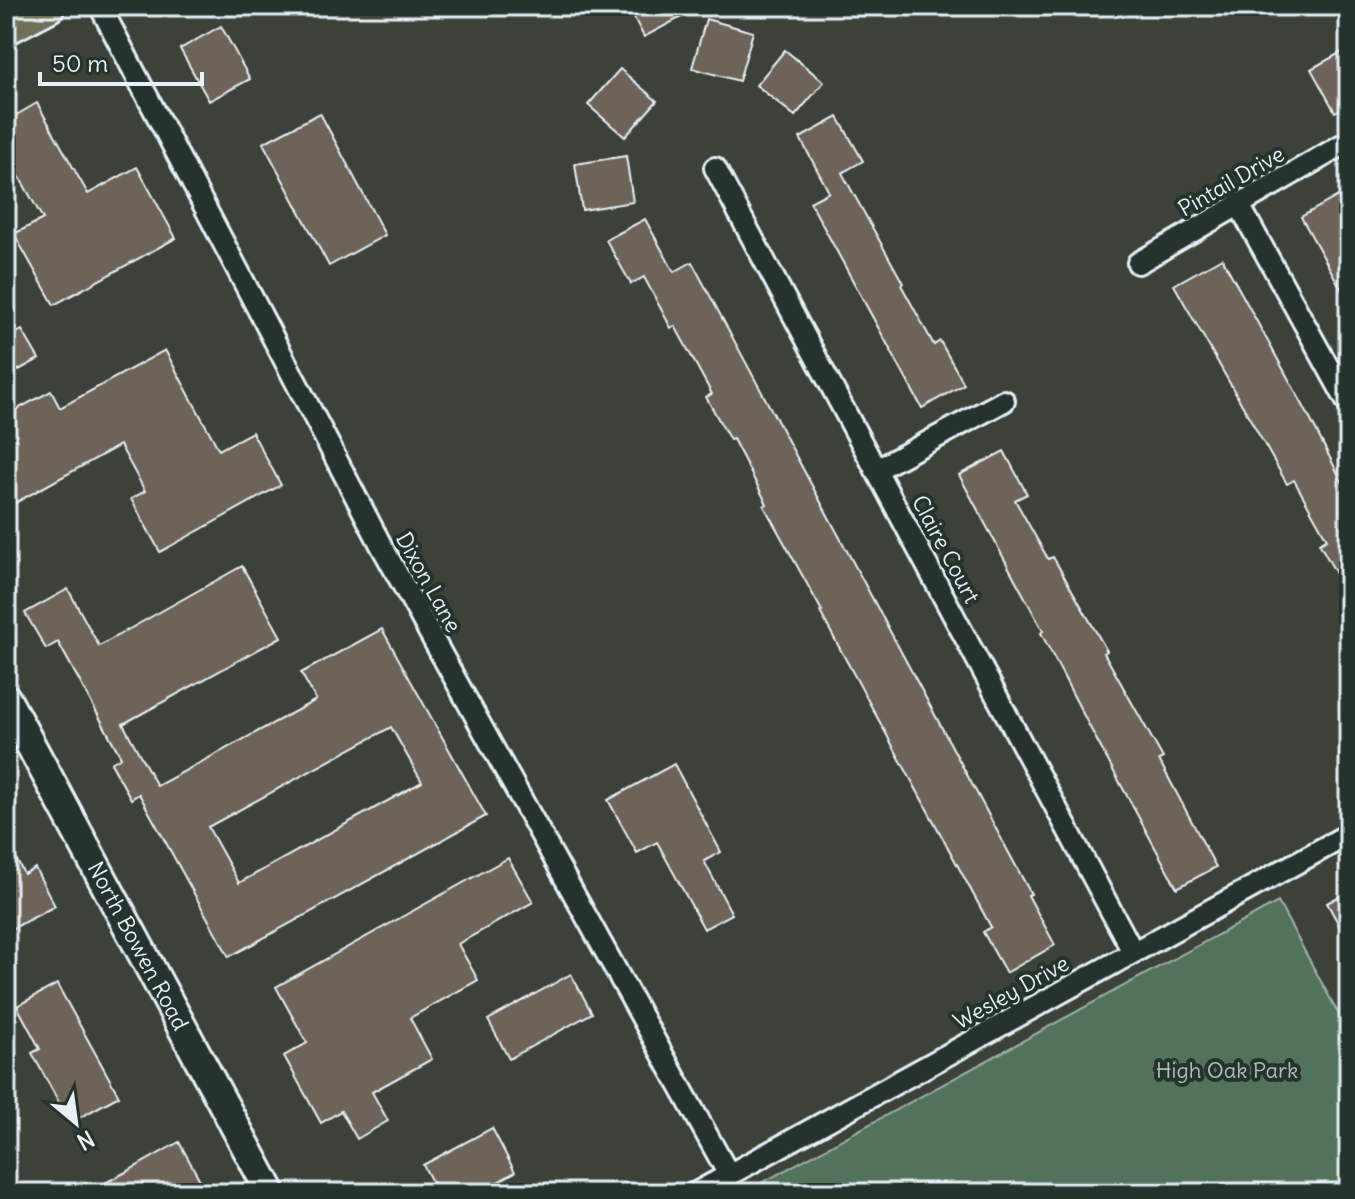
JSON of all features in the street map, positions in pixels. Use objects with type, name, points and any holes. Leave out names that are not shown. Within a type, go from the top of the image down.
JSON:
[{"type":"main road","points":[[6,28],[48,6]]},
{"type":"street","name":"Dixon Lane","points":[[100,6],[381,545],[729,1175]]},
{"type":"street","name":"Pintail Drive","points":[[1138,263],[1349,141]]},
{"type":"street","name":"Claire Court","points":[[715,168],[1133,952]]},
{"type":"street","points":[[1238,203],[1349,405]]},
{"type":"street","points":[[876,470],[1004,401]]},
{"type":"street","name":"North Bowen Road","points":[[6,699],[271,1193]]},
{"type":"street","name":"Wesley Drive","points":[[696,1193],[1349,834]]},
{"type":"green space","name":"High Oak Park","points":[[1278,902],[1349,1033],[1349,1193],[743,1193]]},
{"type":"building","points":[[643,6],[702,6],[644,37],[631,12]]},
{"type":"building","points":[[706,19],[753,32],[739,81],[692,68]]},
{"type":"building","points":[[221,26],[250,79],[209,101],[180,49]]},
{"type":"building","points":[[1349,48],[1349,104],[1335,112],[1311,69]]},
{"type":"building","points":[[785,50],[824,82],[795,116],[756,85]]},
{"type":"building","points":[[620,69],[657,101],[625,137],[588,105]]},
{"type":"building","points":[[37,103],[88,194],[137,167],[176,238],[54,305],[14,234],[43,219],[6,153],[6,121]]},
{"type":"building","points":[[320,113],[385,235],[329,266],[263,143]]},
{"type":"building","points":[[838,117],[863,161],[842,173],[934,345],[940,341],[964,384],[922,408],[810,202],[829,192],[800,138]]},
{"type":"building","points":[[626,156],[633,202],[582,210],[575,164]]},
{"type":"building","points":[[1349,190],[1349,303],[1301,217]]},
{"type":"building","points":[[645,219],[674,272],[692,262],[1031,894],[1028,895],[1055,945],[1006,973],[983,932],[991,927],[820,612],[764,506],[767,504],[733,439],[730,440],[706,397],[712,394],[675,326],[671,328],[644,277],[631,284],[606,240]]},
{"type":"building","points":[[1222,258],[1349,495],[1349,597],[1319,543],[1327,539],[1294,480],[1287,484],[1174,285]]},
{"type":"building","points":[[22,330],[39,359],[6,377],[6,339]]},
{"type":"building","points":[[165,350],[219,450],[252,432],[281,485],[160,552],[131,499],[145,491],[120,445],[6,508],[6,415],[51,391],[60,408]]},
{"type":"building","points":[[1004,451],[1027,494],[1015,500],[1048,559],[1053,557],[1107,651],[1104,653],[1163,758],[1159,760],[1216,867],[1177,888],[959,475]]},
{"type":"building","points":[[242,566],[281,637],[123,724],[157,786],[316,700],[301,673],[382,629],[486,816],[229,957],[139,794],[131,799],[111,763],[121,757],[58,642],[46,649],[25,613],[68,589],[99,646]],"holes":[[[391,727],[422,782],[239,883],[208,827]]]},
{"type":"building","points":[[674,764],[721,852],[704,861],[732,914],[704,929],[657,842],[637,853],[608,800]]},
{"type":"building","points":[[6,840],[24,874],[35,868],[55,906],[6,932]]},
{"type":"building","points":[[508,858],[533,902],[458,944],[478,980],[410,1018],[432,1059],[372,1092],[388,1121],[357,1139],[341,1111],[321,1123],[284,1056],[307,1043],[276,987]]},
{"type":"building","points":[[1349,891],[1349,943],[1327,903]]},
{"type":"building","points":[[571,974],[592,1013],[509,1059],[488,1020]]},
{"type":"building","points":[[57,984],[119,1096],[70,1123],[32,1053],[40,1049],[17,1006]]},
{"type":"building","points":[[492,1128],[515,1172],[487,1188],[490,1193],[438,1193],[423,1165]]},
{"type":"building","points":[[179,1142],[207,1193],[86,1193],[128,1171]]}]
